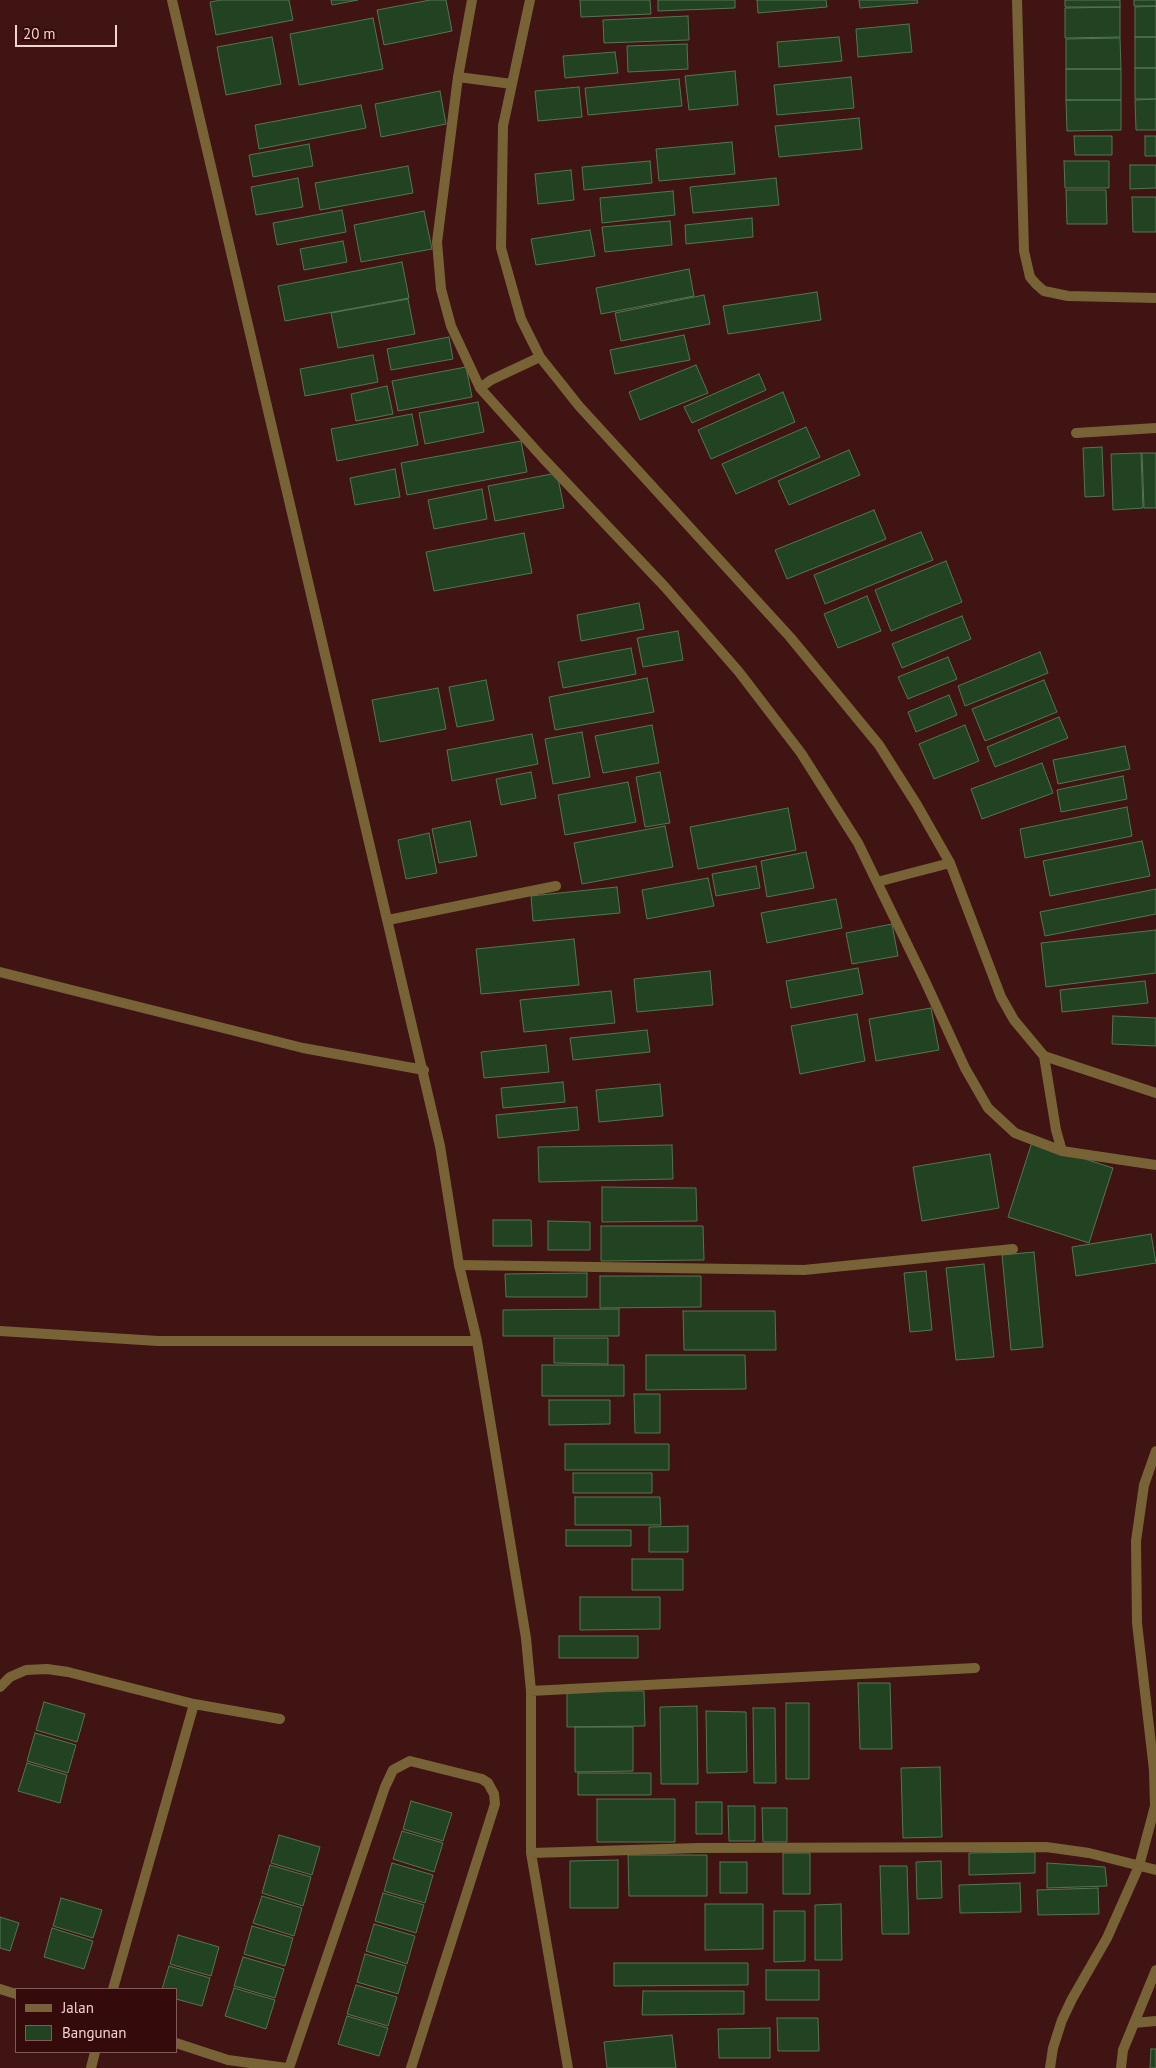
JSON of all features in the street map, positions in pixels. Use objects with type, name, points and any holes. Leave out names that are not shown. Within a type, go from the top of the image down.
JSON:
[{"type":"street","points":[[172,0],[424,1070],[440,1146],[459,1264],[477,1341],[524,1628],[531,1691],[531,1853],[568,2068]]},
{"type":"street","points":[[472,0],[437,242],[441,289],[451,326],[480,388],[666,587],[739,672],[801,753],[858,844],[965,1068],[988,1108],[1015,1133],[1062,1151],[1156,1165]]},
{"type":"street","points":[[530,0],[503,126],[501,248],[520,319],[540,357],[578,406],[790,637],[879,745],[917,805],[950,863],[1001,997],[1014,1020],[1044,1056],[1056,1130],[1062,1151]]},
{"type":"street","points":[[1017,0],[1024,251],[1030,277],[1044,291],[1068,296],[1156,298]]},
{"type":"street","points":[[462,78],[512,84]]},
{"type":"street","points":[[480,388],[491,380],[540,357]]},
{"type":"street","points":[[1076,433],[1156,428]]},
{"type":"street","points":[[877,882],[950,863]]},
{"type":"street","points":[[388,920],[556,886]]},
{"type":"street","points":[[0,972],[303,1048],[424,1070]]},
{"type":"street","points":[[1044,1056],[1156,1094]]},
{"type":"street","points":[[459,1264],[804,1270],[1013,1249]]},
{"type":"street","points":[[0,1330],[158,1341],[477,1341]]},
{"type":"street","points":[[1050,2068],[1053,2048],[1065,2013],[1107,1938],[1139,1866],[1155,1806],[1154,1770],[1137,1623],[1136,1541],[1144,1486],[1156,1451]]},
{"type":"street","points":[[531,1691],[975,1668]]},
{"type":"street","points":[[0,1687],[10,1677],[26,1670],[47,1669],[68,1672],[194,1704],[280,1719]]},
{"type":"street","points":[[113,1988],[194,1704]]},
{"type":"street","points":[[178,2044],[228,2060],[288,2068],[386,1786],[393,1770],[410,1761],[482,1779],[488,1783],[494,1794],[495,1804],[411,2068]]},
{"type":"street","points":[[531,1853],[698,1848],[1046,1847],[1089,1853],[1154,1870]]},
{"type":"street","points":[[1120,2068],[1123,2050],[1156,1970]]},
{"type":"street","points":[[0,1989],[15,1994]]},
{"type":"street","points":[[1134,2023],[1156,2021]]},
{"type":"street","points":[[91,2068],[95,2053]]},
{"type":"street","points":[[228,2060],[237,2068]]},
{"type":"building","points":[[221,0],[289,0],[293,20],[216,35],[210,2]]},
{"type":"building","points":[[331,0],[358,0],[332,5]]},
{"type":"building","points":[[430,0],[446,0],[452,31],[384,45],[377,10]]},
{"type":"building","points":[[580,0],[650,0],[651,14],[581,17]]},
{"type":"building","points":[[658,0],[735,0],[735,8],[658,11]]},
{"type":"building","points":[[757,0],[826,0],[827,7],[758,13]]},
{"type":"building","points":[[859,0],[917,0],[918,3],[860,8]]},
{"type":"building","points":[[1065,0],[1120,0],[1120,7],[1065,7]]},
{"type":"building","points":[[1134,0],[1156,0],[1156,6],[1134,6]]},
{"type":"building","points":[[1156,6],[1156,37],[1135,37],[1135,7]]},
{"type":"building","points":[[1120,7],[1120,37],[1065,38],[1065,8]]},
{"type":"building","points":[[688,16],[689,40],[604,43],[603,20]]},
{"type":"building","points":[[373,18],[383,69],[299,85],[290,34]]},
{"type":"building","points":[[909,24],[912,52],[858,57],[856,29]]},
{"type":"building","points":[[272,37],[281,84],[226,95],[217,47]]},
{"type":"building","points":[[839,37],[842,61],[779,67],[777,42]]},
{"type":"building","points":[[1135,37],[1156,37],[1156,68],[1135,68]]},
{"type":"building","points":[[1120,38],[1121,69],[1066,69],[1066,39]]},
{"type":"building","points":[[687,44],[688,69],[628,72],[627,46]]},
{"type":"building","points":[[615,52],[618,73],[565,78],[563,56]]},
{"type":"building","points":[[1135,68],[1156,68],[1156,99],[1135,99]]},
{"type":"building","points":[[1066,69],[1121,69],[1121,100],[1066,100]]},
{"type":"building","points":[[735,71],[738,105],[689,110],[685,76]]},
{"type":"building","points":[[851,77],[854,108],[777,115],[774,85]]},
{"type":"building","points":[[679,79],[682,106],[588,115],[585,88]]},
{"type":"building","points":[[579,87],[582,117],[538,121],[535,91]]},
{"type":"building","points":[[440,91],[446,124],[381,137],[375,104]]},
{"type":"building","points":[[1156,99],[1156,130],[1136,130],[1135,100]]},
{"type":"building","points":[[1066,100],[1121,100],[1121,130],[1067,131]]},
{"type":"building","points":[[361,105],[366,128],[259,149],[255,125]]},
{"type":"building","points":[[859,118],[862,149],[779,157],[775,126]]},
{"type":"building","points":[[1074,136],[1112,136],[1112,155],[1075,155]]},
{"type":"building","points":[[1145,136],[1156,136],[1156,156],[1145,156]]},
{"type":"building","points":[[732,142],[735,174],[659,181],[656,149]]},
{"type":"building","points":[[309,144],[313,166],[253,177],[249,155]]},
{"type":"building","points":[[650,161],[652,183],[584,190],[582,167]]},
{"type":"building","points":[[1064,161],[1109,161],[1109,188],[1065,188]]},
{"type":"building","points":[[1130,165],[1156,165],[1156,188],[1130,189]]},
{"type":"building","points":[[408,166],[413,193],[320,210],[315,183]]},
{"type":"building","points":[[571,170],[574,200],[538,204],[535,174]]},
{"type":"building","points":[[298,178],[303,207],[256,215],[251,187]]},
{"type":"building","points":[[776,178],[779,205],[693,213],[690,187]]},
{"type":"building","points":[[1066,190],[1106,190],[1107,224],[1067,224]]},
{"type":"building","points":[[673,191],[675,215],[602,223],[600,198]]},
{"type":"building","points":[[1132,197],[1156,197],[1156,232],[1133,232]]},
{"type":"building","points":[[342,210],[346,232],[277,245],[273,223]]},
{"type":"building","points":[[424,211],[432,249],[361,262],[354,225]]},
{"type":"building","points":[[752,218],[753,237],[686,244],[685,225]]},
{"type":"building","points":[[670,221],[672,245],[605,252],[602,227]]},
{"type":"building","points":[[590,230],[595,256],[536,265],[531,239]]},
{"type":"building","points":[[343,241],[347,262],[304,270],[300,249]]},
{"type":"building","points":[[402,262],[409,298],[285,321],[278,286]]},
{"type":"building","points":[[689,269],[694,296],[601,314],[596,288]]},
{"type":"building","points":[[817,292],[821,320],[728,334],[723,306]]},
{"type":"building","points":[[704,295],[710,324],[621,341],[615,313]]},
{"type":"building","points":[[408,299],[415,334],[338,348],[331,313]]},
{"type":"building","points":[[684,335],[690,360],[615,374],[610,350]]},
{"type":"building","points":[[449,337],[453,359],[391,370],[387,349]]},
{"type":"building","points":[[373,355],[378,382],[305,396],[300,369]]},
{"type":"building","points":[[696,365],[708,393],[640,420],[629,392]]},
{"type":"building","points":[[466,367],[472,397],[398,411],[392,381]]},
{"type":"building","points":[[759,374],[766,390],[692,423],[684,407]]},
{"type":"building","points":[[387,386],[393,414],[356,421],[351,394]]},
{"type":"building","points":[[783,392],[795,422],[711,459],[698,430]]},
{"type":"building","points":[[478,402],[484,432],[425,444],[419,413]]},
{"type":"building","points":[[412,414],[418,445],[337,461],[331,429]]},
{"type":"building","points":[[806,427],[820,457],[736,494],[722,464]]},
{"type":"building","points":[[521,441],[527,472],[407,495],[401,463]]},
{"type":"building","points":[[1102,447],[1104,496],[1085,497],[1083,448]]},
{"type":"building","points":[[849,450],[860,475],[789,505],[778,481]]},
{"type":"building","points":[[1141,453],[1143,508],[1113,510],[1111,454]]},
{"type":"building","points":[[1142,453],[1156,453],[1156,508],[1144,508]]},
{"type":"building","points":[[395,469],[400,497],[355,505],[350,478]]},
{"type":"building","points":[[557,473],[564,508],[495,521],[488,486]]},
{"type":"building","points":[[482,489],[487,519],[434,529],[428,500]]},
{"type":"building","points":[[874,510],[886,539],[787,579],[775,550]]},
{"type":"building","points":[[921,532],[933,560],[825,604],[814,575]]},
{"type":"building","points":[[524,533],[532,573],[434,591],[426,552]]},
{"type":"building","points":[[946,561],[962,602],[891,631],[875,590]]},
{"type":"building","points":[[867,596],[881,631],[838,648],[824,614]]},
{"type":"building","points":[[639,603],[644,629],[581,641],[577,615]]},
{"type":"building","points":[[962,616],[971,639],[902,668],[892,644]]},
{"type":"building","points":[[678,631],[683,660],[643,667],[637,638]]},
{"type":"building","points":[[631,648],[636,674],[563,688],[558,662]]},
{"type":"building","points":[[1040,652],[1048,673],[965,706],[958,686]]},
{"type":"building","points":[[948,657],[957,679],[908,699],[898,677]]},
{"type":"building","points":[[647,678],[654,712],[555,730],[549,697]]},
{"type":"building","points":[[486,680],[494,720],[457,727],[449,687]]},
{"type":"building","points":[[1044,680],[1057,712],[985,741],[972,709]]},
{"type":"building","points":[[438,688],[446,729],[380,742],[372,700]]},
{"type":"building","points":[[949,695],[957,715],[916,732],[908,712]]},
{"type":"building","points":[[1059,717],[1068,738],[995,767],[987,747]]},
{"type":"building","points":[[652,725],[659,763],[603,773],[595,736]]},
{"type":"building","points":[[965,725],[979,761],[934,779],[919,744]]},
{"type":"building","points":[[582,732],[590,777],[553,784],[545,739]]},
{"type":"building","points":[[532,734],[538,764],[452,781],[447,750]]},
{"type":"building","points":[[1125,746],[1130,769],[1058,784],[1053,760]]},
{"type":"building","points":[[1042,763],[1053,793],[982,819],[971,789]]},
{"type":"building","points":[[531,772],[536,798],[501,805],[496,779]]},
{"type":"building","points":[[660,772],[670,823],[645,827],[636,777]]},
{"type":"building","points":[[1123,776],[1127,799],[1061,812],[1057,790]]},
{"type":"building","points":[[628,782],[636,822],[565,835],[558,795]]},
{"type":"building","points":[[1127,807],[1132,836],[1025,858],[1020,829]]},
{"type":"building","points":[[788,808],[796,850],[698,869],[690,827]]},
{"type":"building","points":[[470,821],[477,856],[439,863],[432,829]]},
{"type":"building","points":[[665,826],[673,867],[582,884],[574,843]]},
{"type":"building","points":[[429,833],[437,873],[406,879],[398,840]]},
{"type":"building","points":[[1142,841],[1150,876],[1050,896],[1043,861]]},
{"type":"building","points":[[806,852],[814,888],[767,897],[761,861]]},
{"type":"building","points":[[756,866],[760,888],[716,896],[712,874]]},
{"type":"building","points":[[708,878],[714,906],[647,919],[642,890]]},
{"type":"building","points":[[617,887],[620,913],[533,921],[531,896]]},
{"type":"building","points":[[1156,889],[1156,914],[1045,936],[1040,912]]},
{"type":"building","points":[[836,899],[842,928],[767,943],[761,913]]},
{"type":"building","points":[[892,924],[898,956],[852,964],[846,933]]},
{"type":"building","points":[[1156,930],[1156,973],[1046,987],[1041,943]]},
{"type":"building","points":[[574,939],[579,985],[481,994],[476,949]]},
{"type":"building","points":[[858,968],[863,994],[791,1008],[786,981]]},
{"type":"building","points":[[710,971],[713,1005],[637,1012],[634,979]]},
{"type":"building","points":[[1145,981],[1148,1003],[1062,1012],[1060,990]]},
{"type":"building","points":[[611,991],[615,1023],[524,1032],[520,1000]]},
{"type":"building","points":[[931,1008],[939,1050],[876,1061],[869,1019]]},
{"type":"building","points":[[857,1014],[865,1061],[800,1074],[791,1026]]},
{"type":"building","points":[[1113,1016],[1156,1018],[1156,1046],[1112,1044]]},
{"type":"building","points":[[647,1030],[650,1052],[573,1060],[570,1038]]},
{"type":"building","points":[[546,1045],[549,1072],[484,1078],[481,1052]]},
{"type":"building","points":[[563,1082],[565,1102],[503,1108],[501,1088]]},
{"type":"building","points":[[660,1084],[663,1116],[599,1122],[596,1090]]},
{"type":"building","points":[[577,1107],[579,1130],[498,1138],[496,1115]]},
{"type":"building","points":[[1032,1142],[1113,1168],[1089,1243],[1008,1217]]},
{"type":"building","points":[[672,1145],[673,1179],[539,1182],[538,1147]]},
{"type":"building","points":[[990,1154],[999,1208],[922,1221],[913,1167]]},
{"type":"building","points":[[602,1187],[696,1188],[697,1221],[602,1222]]},
{"type":"building","points":[[493,1220],[531,1220],[532,1246],[493,1246]]},
{"type":"building","points":[[548,1221],[590,1222],[590,1250],[548,1250]]},
{"type":"building","points":[[601,1226],[703,1226],[704,1260],[601,1261]]},
{"type":"building","points":[[1151,1234],[1156,1263],[1076,1276],[1072,1247]]},
{"type":"building","points":[[1034,1252],[1043,1347],[1011,1350],[1002,1255]]},
{"type":"building","points":[[984,1264],[994,1357],[956,1360],[946,1268]]},
{"type":"building","points":[[926,1271],[932,1330],[910,1332],[904,1273]]},
{"type":"building","points":[[587,1273],[587,1297],[506,1297],[505,1274]]},
{"type":"building","points":[[600,1276],[701,1276],[701,1307],[600,1308]]},
{"type":"building","points":[[619,1309],[619,1336],[503,1336],[503,1310]]},
{"type":"building","points":[[683,1311],[775,1311],[776,1350],[684,1350]]},
{"type":"building","points":[[554,1338],[608,1338],[608,1364],[554,1363]]},
{"type":"building","points":[[646,1355],[745,1355],[746,1389],[646,1390]]},
{"type":"building","points":[[542,1365],[624,1365],[624,1396],[542,1396]]},
{"type":"building","points":[[634,1394],[660,1394],[660,1433],[635,1433]]},
{"type":"building","points":[[549,1400],[610,1400],[610,1424],[549,1425]]},
{"type":"building","points":[[565,1444],[669,1444],[669,1470],[565,1470]]},
{"type":"building","points":[[573,1473],[652,1473],[652,1493],[573,1493]]},
{"type":"building","points":[[575,1497],[660,1497],[661,1525],[575,1525]]},
{"type":"building","points":[[688,1526],[688,1552],[649,1552],[649,1527]]},
{"type":"building","points":[[566,1530],[631,1530],[631,1546],[566,1546]]},
{"type":"building","points":[[632,1559],[683,1559],[683,1590],[632,1590]]},
{"type":"building","points":[[580,1597],[660,1597],[660,1629],[580,1630]]},
{"type":"building","points":[[559,1636],[638,1636],[638,1658],[559,1658]]},
{"type":"building","points":[[858,1683],[890,1683],[892,1749],[860,1749]]},
{"type":"building","points":[[567,1691],[644,1691],[645,1726],[567,1727]]},
{"type":"building","points":[[44,1702],[85,1714],[77,1742],[36,1730]]},
{"type":"building","points":[[786,1703],[809,1703],[809,1779],[786,1779]]},
{"type":"building","points":[[697,1706],[698,1784],[661,1784],[660,1707]]},
{"type":"building","points":[[753,1708],[775,1708],[776,1783],[754,1783]]},
{"type":"building","points":[[706,1711],[746,1712],[747,1772],[707,1773]]},
{"type":"building","points":[[575,1727],[633,1727],[633,1771],[575,1772]]},
{"type":"building","points":[[35,1733],[76,1745],[68,1773],[27,1761]]},
{"type":"building","points":[[27,1763],[67,1775],[60,1803],[18,1791]]},
{"type":"building","points":[[940,1767],[942,1837],[903,1838],[901,1768]]},
{"type":"building","points":[[578,1773],[651,1773],[651,1795],[578,1795]]},
{"type":"building","points":[[597,1799],[675,1799],[675,1842],[597,1842]]},
{"type":"building","points":[[411,1801],[452,1813],[443,1841],[403,1829]]},
{"type":"building","points":[[696,1802],[722,1802],[722,1834],[696,1834]]},
{"type":"building","points":[[728,1806],[755,1806],[755,1841],[729,1841]]},
{"type":"building","points":[[762,1808],[787,1808],[787,1842],[763,1842]]},
{"type":"building","points":[[402,1831],[443,1843],[434,1872],[393,1859]]},
{"type":"building","points":[[279,1835],[320,1847],[312,1875],[271,1863]]},
{"type":"building","points":[[1035,1852],[1035,1873],[969,1875],[969,1853]]},
{"type":"building","points":[[783,1853],[810,1853],[810,1894],[783,1894]]},
{"type":"building","points":[[628,1855],[707,1855],[707,1896],[629,1896]]},
{"type":"building","points":[[618,1860],[618,1908],[570,1908],[570,1861]]},
{"type":"building","points":[[941,1861],[942,1898],[917,1899],[916,1862]]},
{"type":"building","points":[[720,1862],[747,1862],[747,1893],[720,1893]]},
{"type":"building","points":[[392,1863],[433,1875],[425,1903],[384,1891]]},
{"type":"building","points":[[1047,1863],[1105,1867],[1107,1886],[1047,1888]]},
{"type":"building","points":[[270,1865],[311,1877],[303,1906],[262,1893]]},
{"type":"building","points":[[880,1866],[907,1866],[909,1934],[882,1934]]},
{"type":"building","points":[[1020,1883],[1021,1912],[960,1913],[959,1885]]},
{"type":"building","points":[[1098,1888],[1099,1914],[1038,1915],[1037,1890]]},
{"type":"building","points":[[383,1893],[424,1905],[416,1933],[375,1921]]},
{"type":"building","points":[[262,1896],[302,1908],[294,1936],[253,1923]]},
{"type":"building","points":[[61,1898],[102,1910],[93,1938],[53,1926]]},
{"type":"building","points":[[705,1904],[763,1904],[763,1949],[705,1950]]},
{"type":"building","points":[[841,1904],[842,1960],[815,1960],[815,1905]]},
{"type":"building","points":[[774,1911],[805,1911],[805,1961],[774,1962]]},
{"type":"building","points":[[0,1917],[19,1923],[10,1951],[0,1948]]},
{"type":"building","points":[[374,1924],[415,1936],[407,1964],[366,1951]]},
{"type":"building","points":[[252,1926],[293,1938],[285,1966],[244,1954]]},
{"type":"building","points":[[52,1928],[93,1941],[84,1969],[44,1957]]},
{"type":"building","points":[[178,1935],[219,1947],[211,1976],[170,1964]]},
{"type":"building","points":[[365,1954],[406,1966],[398,1994],[357,1982]]},
{"type":"building","points":[[243,1957],[284,1969],[275,1998],[234,1986]]},
{"type":"building","points":[[614,1963],[748,1963],[748,1985],[614,1986]]},
{"type":"building","points":[[169,1966],[210,1978],[202,2006],[178,2000],[178,1988],[162,1988]]},
{"type":"building","points":[[766,1970],[819,1970],[819,2000],[766,2000]]},
{"type":"building","points":[[356,1985],[397,1997],[388,2026],[347,2014]]},
{"type":"building","points":[[234,1988],[275,2000],[266,2029],[225,2016]]},
{"type":"building","points":[[643,1991],[744,1991],[744,2014],[642,2015]]},
{"type":"building","points":[[347,2016],[388,2028],[379,2056],[338,2044]]},
{"type":"building","points":[[777,2018],[818,2018],[819,2051],[778,2051]]},
{"type":"building","points":[[770,2028],[770,2058],[719,2058],[718,2029]]},
{"type":"building","points":[[672,2035],[676,2068],[607,2068],[604,2042]]},
{"type":"building","points":[[1151,2049],[1156,2049],[1156,2068],[1150,2068]]}]
